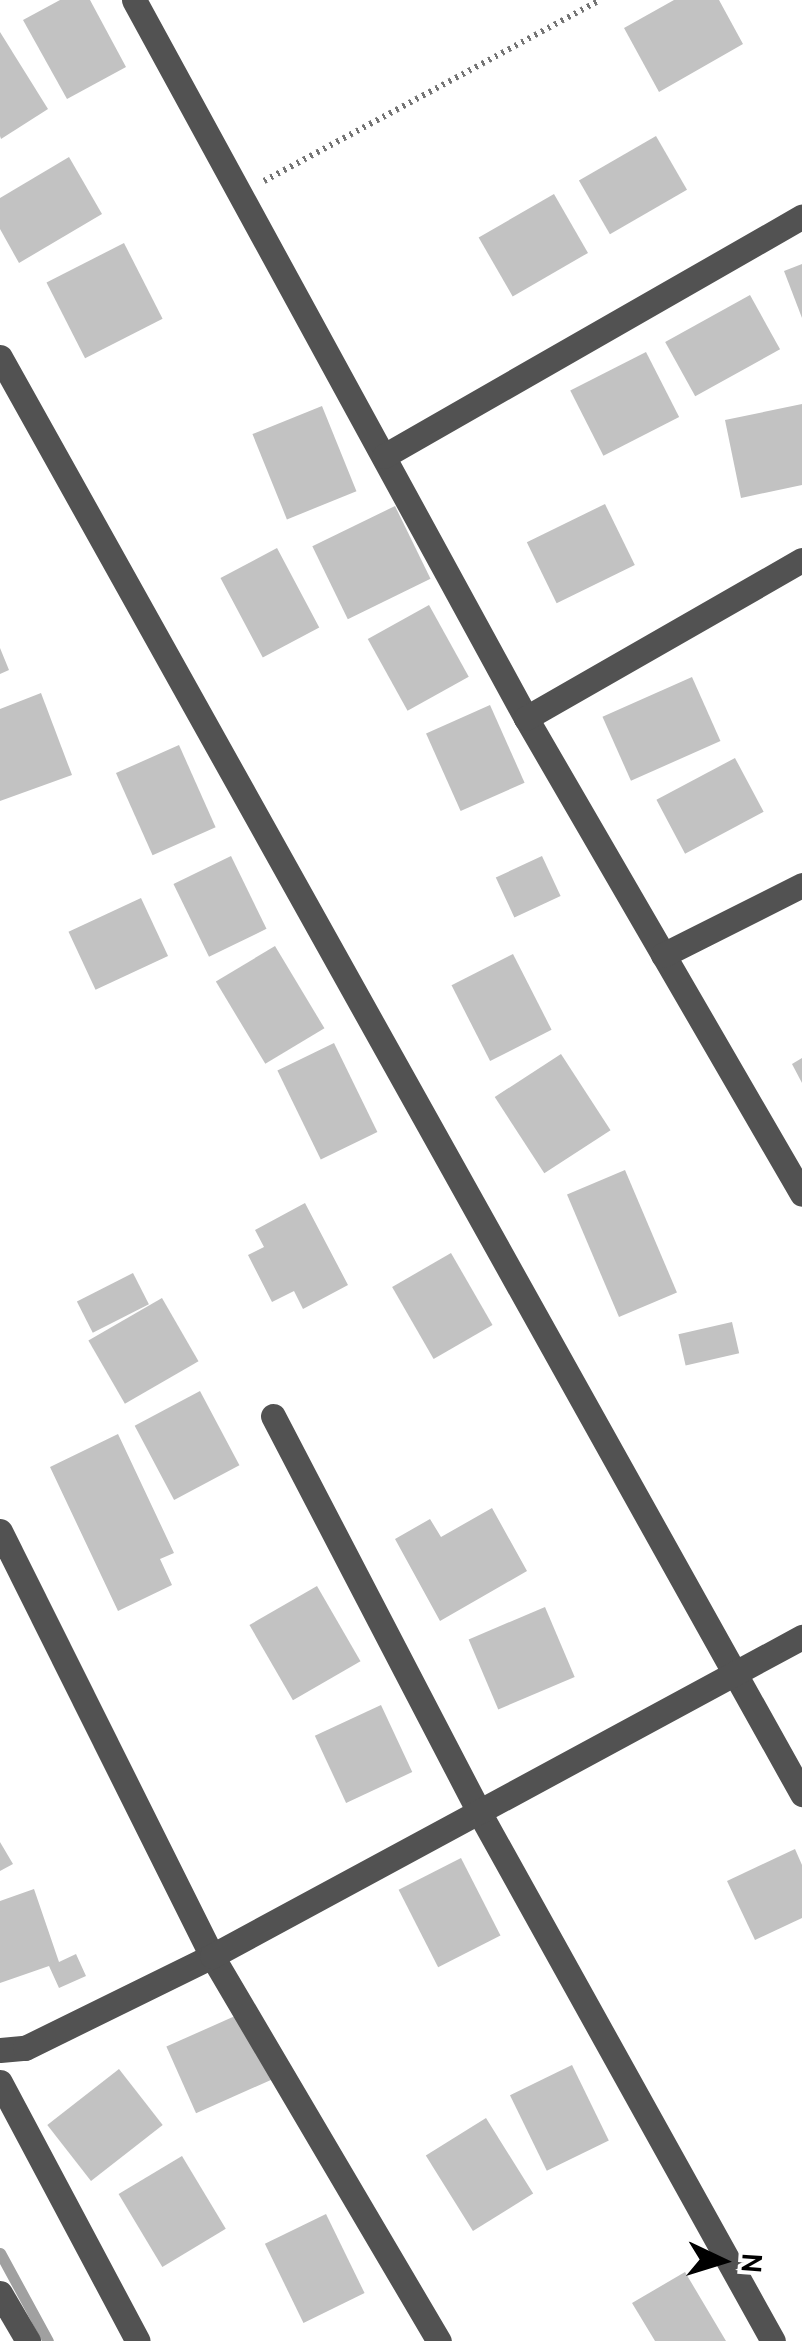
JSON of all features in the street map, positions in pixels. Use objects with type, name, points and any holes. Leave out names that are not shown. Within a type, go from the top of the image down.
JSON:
[{"type":"street","points":[[134,0],[236,196],[384,456],[526,718],[802,1194]]},
{"type":"street","points":[[384,456],[802,218]]},
{"type":"street","points":[[0,357],[802,1794]]},
{"type":"street","points":[[526,718],[802,560]]},
{"type":"street","points":[[663,955],[802,885]]},
{"type":"street","points":[[273,1416],[479,1812],[772,2341]]},
{"type":"street","points":[[0,1532],[212,1956],[439,2341]]},
{"type":"street","points":[[0,2050],[25,2048],[212,1956],[802,1637]]},
{"type":"street","points":[[0,2082],[138,2341]]},
{"type":"street","points":[[0,2293],[28,2341]]},
{"type":"path","points":[[236,196],[600,0]]},
{"type":"building","points":[[60,0],[90,0],[126,67],[67,99],[23,20]]},
{"type":"building","points":[[674,0],[719,0],[743,44],[659,92],[624,28]]},
{"type":"building","points":[[0,32],[48,109],[1,139],[0,136]]},
{"type":"building","points":[[656,136],[687,190],[610,234],[579,180]]},
{"type":"building","points":[[69,157],[102,214],[19,263],[0,229],[0,198]]},
{"type":"building","points":[[554,194],[588,253],[513,296],[479,238]]},
{"type":"building","points":[[124,243],[163,319],[85,358],[46,282]]},
{"type":"building","points":[[802,264],[802,318],[784,271]]},
{"type":"building","points":[[750,295],[780,349],[695,396],[665,342]]},
{"type":"building","points":[[646,352],[679,417],[603,456],[570,391]]},
{"type":"building","points":[[802,404],[802,485],[741,498],[725,420]]},
{"type":"building","points":[[322,406],[356,491],[287,519],[252,434]]},
{"type":"building","points":[[605,504],[635,565],[557,603],[527,542]]},
{"type":"building","points":[[395,506],[431,579],[348,619],[312,546]]},
{"type":"building","points":[[277,548],[319,627],[263,658],[220,578]]},
{"type":"building","points":[[429,605],[469,677],[408,711],[368,639]]},
{"type":"building","points":[[0,648],[9,670],[0,674]]},
{"type":"building","points":[[692,677],[720,741],[631,781],[602,717]]},
{"type":"building","points":[[41,693],[72,775],[0,801],[0,709]]},
{"type":"building","points":[[490,705],[525,783],[461,811],[426,733]]},
{"type":"building","points":[[179,745],[216,827],[153,855],[116,773]]},
{"type":"building","points":[[735,758],[764,812],[685,854],[656,800]]},
{"type":"building","points":[[231,856],[267,929],[209,957],[173,884]]},
{"type":"building","points":[[542,856],[561,896],[514,917],[496,878]]},
{"type":"building","points":[[141,898],[168,956],[96,990],[68,932]]},
{"type":"building","points":[[275,946],[324,1028],[265,1064],[216,982]]},
{"type":"building","points":[[513,954],[552,1030],[490,1061],[452,985]]},
{"type":"building","points":[[334,1043],[377,1132],[321,1160],[277,1071]]},
{"type":"building","points":[[561,1054],[611,1130],[544,1173],[495,1097]]},
{"type":"building","points":[[802,1058],[802,1083],[792,1064]]},
{"type":"building","points":[[625,1170],[677,1292],[619,1317],[567,1195]]},
{"type":"building","points":[[305,1203],[348,1285],[303,1309],[294,1291],[272,1302],[248,1255],[264,1247],[255,1230]]},
{"type":"building","points":[[451,1253],[492,1325],[434,1359],[392,1287]]},
{"type":"building","points":[[133,1273],[149,1304],[93,1333],[77,1302]]},
{"type":"building","points":[[162,1298],[198,1361],[125,1404],[88,1340]]},
{"type":"building","points":[[732,1322],[739,1353],[686,1366],[678,1334]]},
{"type":"building","points":[[200,1391],[239,1465],[174,1500],[135,1426]]},
{"type":"building","points":[[118,1434],[174,1553],[160,1559],[172,1585],[118,1611],[50,1467]]},
{"type":"building","points":[[492,1508],[527,1571],[440,1621],[395,1539],[430,1519],[441,1537]]},
{"type":"building","points":[[317,1586],[360,1661],[293,1700],[249,1625]]},
{"type":"building","points":[[545,1607],[575,1677],[498,1709],[469,1639]]},
{"type":"building","points":[[381,1705],[412,1772],[346,1803],[315,1736]]},
{"type":"building","points":[[0,1842],[13,1864],[0,1871]]},
{"type":"building","points":[[795,1849],[802,1865],[802,1918],[755,1940],[727,1881]]},
{"type":"building","points":[[461,1858],[500,1936],[438,1967],[399,1890]]},
{"type":"building","points":[[34,1889],[59,1962],[76,1954],[86,1976],[59,1988],[49,1966],[0,1983],[0,1901]]},
{"type":"building","points":[[244,2012],[274,2079],[196,2113],[166,2047]]},
{"type":"building","points":[[572,2065],[609,2140],[547,2171],[510,2095]]},
{"type":"building","points":[[119,2069],[163,2125],[91,2181],[47,2125]]},
{"type":"building","points":[[486,2118],[533,2193],[473,2231],[426,2156]]},
{"type":"building","points":[[182,2156],[226,2229],[162,2267],[119,2194]]},
{"type":"building","points":[[326,2214],[365,2293],[303,2323],[265,2244]]},
{"type":"building","points":[[685,2272],[726,2341],[655,2341],[632,2303]]},
{"type":"waterway","points":[[0,2253],[48,2341]]}]
